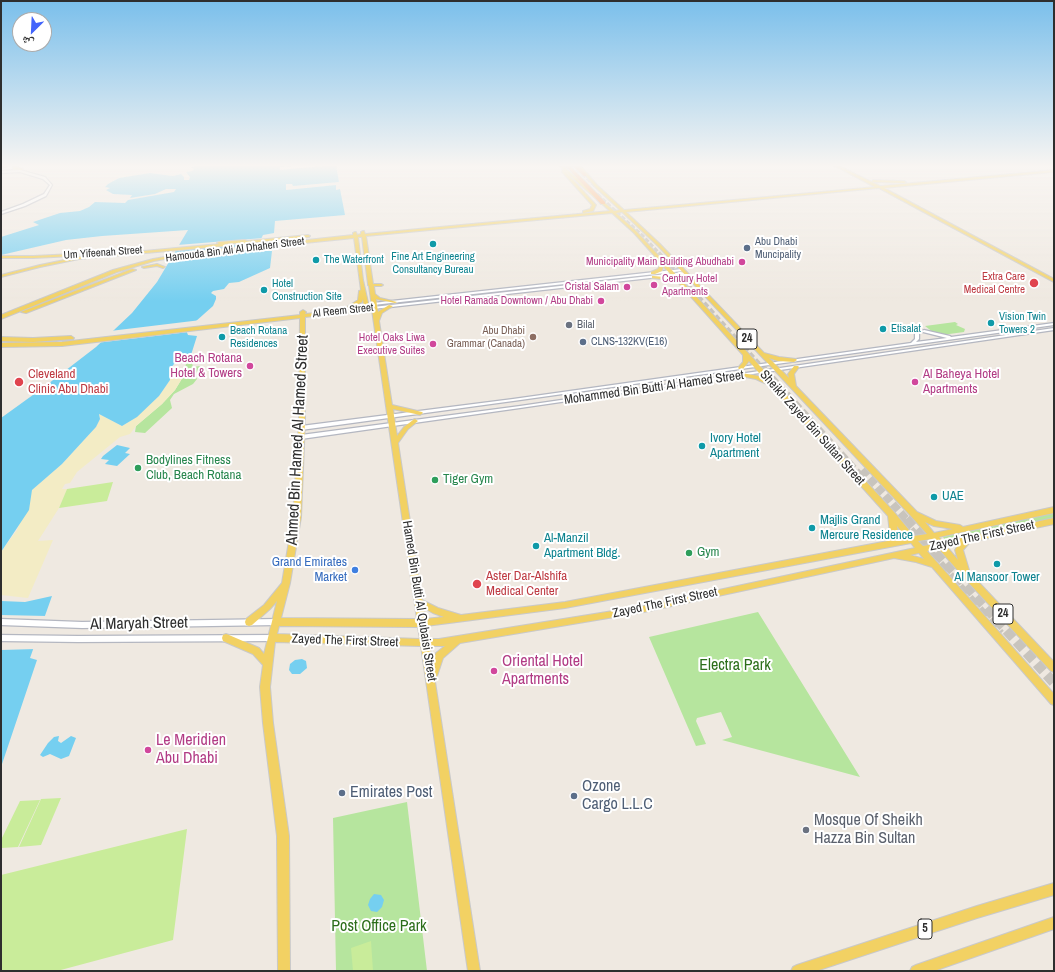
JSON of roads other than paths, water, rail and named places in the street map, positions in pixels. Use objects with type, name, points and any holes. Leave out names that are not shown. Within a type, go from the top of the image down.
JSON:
[{"type":"main road","points":[[580,214],[590,210]]},
{"type":"main road","points":[[313,238],[342,239],[363,234],[618,210]]},
{"type":"main road","name":"Sheikh Zayed Bin Sultan Street","points":[[621,210],[638,225],[684,272],[913,513],[971,580],[1054,668]]},
{"type":"main road","points":[[638,225],[633,213],[646,210]]},
{"type":"main road","points":[[924,210],[1054,281]]},
{"type":"main road","points":[[932,210],[1054,276]]},
{"type":"main road","name":"Sheikh Zayed Bin Sultan Street","points":[[613,211],[628,225],[662,264],[679,280],[757,366],[890,514],[1054,701]]},
{"type":"main road","points":[[363,234],[408,233],[580,214],[612,216],[628,225]]},
{"type":"main road","points":[[945,225],[954,226]]},
{"type":"main road","name":"Hamed Bin Butti Al Qubaisi Street","points":[[363,234],[372,294],[370,307]]},
{"type":"main road","points":[[365,245],[371,237],[380,234]]},
{"type":"main road","points":[[313,238],[355,237]]},
{"type":"main road","name":"Hamed Bin Butti Al Qubaisi Street","points":[[355,237],[361,280],[376,324],[432,682],[474,971]]},
{"type":"main road","name":"Hamouda Bin Ali Al Dhaheri Street","points":[[1,276],[79,258],[253,241],[313,238]]},
{"type":"main road","name":"Hamouda Bin Ali Al Dhaheri Street","points":[[1,318],[91,280],[146,262],[196,253],[313,238]]},
{"type":"main road","name":"Um Yifeenah Street","points":[[1,257],[59,256],[253,241]]},
{"type":"main road","points":[[654,275],[660,270],[662,264]]},
{"type":"main road","points":[[1,318],[43,306],[124,274],[152,265],[163,267]]},
{"type":"main road","points":[[654,275],[679,280]]},
{"type":"main road","points":[[349,307],[360,302],[362,299],[361,280]]},
{"type":"main road","points":[[370,285],[381,285]]},
{"type":"main road","points":[[372,294],[379,300],[393,304]]},
{"type":"main road","points":[[376,324],[380,312],[393,304]]},
{"type":"main road","name":"Al Reem Street","points":[[1,345],[57,344],[240,321],[277,319],[349,307],[370,307]]},
{"type":"main road","name":"Al Reem Street","points":[[1,339],[66,339],[370,307]]},
{"type":"main road","name":"Ahmed Bin Hamed Al Hamed Street","points":[[284,971],[283,836],[266,709],[265,687],[267,664],[286,583],[297,517],[301,437],[303,314]]},
{"type":"main road","points":[[277,319],[295,320],[303,323]]},
{"type":"main road","points":[[760,352],[774,358],[794,360]]},
{"type":"main road","points":[[741,368],[746,362],[746,354]]},
{"type":"main road","points":[[793,387],[791,372],[796,367]]},
{"type":"main road","points":[[742,375],[758,378],[775,386]]},
{"type":"main road","points":[[389,406],[420,412]]},
{"type":"main road","points":[[394,444],[406,428],[416,420]]},
{"type":"main road","name":"Zayed The First Street","points":[[277,622],[422,623],[565,605],[892,542],[969,529],[1054,510]]},
{"type":"main road","points":[[913,513],[934,523],[969,529]]},
{"type":"main road","points":[[890,514],[894,534],[892,542]]},
{"type":"main road","name":"Zayed The First Street","points":[[272,638],[426,644],[458,640],[630,611],[886,556],[1054,522]]},
{"type":"main road","points":[[969,539],[959,550],[963,565],[971,580]]},
{"type":"main road","points":[[886,556],[909,558],[936,566]]},
{"type":"main road","points":[[249,622],[267,607],[286,583]]},
{"type":"main road","points":[[419,602],[436,611],[464,618]]},
{"type":"main road","points":[[226,638],[256,651],[267,664]]},
{"type":"main road","points":[[432,682],[439,656],[458,640]]},
{"type":"main road","name":"5","points":[[798,971],[1054,889]]},
{"type":"main road","points":[[916,971],[1054,923]]},
{"type":"street","name":"Al Reem Street","points":[[370,307],[684,272]]},
{"type":"street","name":"Mohammed Bin Butti Al Hamed Street","points":[[301,437],[391,420],[420,412],[1054,324]]},
{"type":"street","name":"Mohammed Bin Butti Al Hamed Street","points":[[301,428],[391,420],[416,420],[742,375],[1054,329]]},
{"type":"street","points":[[911,344],[917,339],[917,331]]},
{"type":"street","points":[[924,331],[939,335],[957,337]]},
{"type":"street","points":[[984,334],[992,339]]},
{"type":"street","points":[[416,420],[420,416],[441,410]]},
{"type":"street","name":"Al Maryah Street","points":[[1,622],[82,625],[277,622]]},
{"type":"street","name":"Al Maryah Street","points":[[1,638],[272,638]]},
{"type":"water","points":[[344,210],[345,215],[275,221],[274,233],[263,235],[259,243],[262,251],[272,251],[270,268],[239,282],[229,283],[224,289],[213,291],[211,293],[216,296],[216,299],[213,306],[186,330],[188,335],[197,336],[191,355],[194,358],[193,362],[181,362],[174,364],[170,369],[170,380],[159,396],[137,417],[122,426],[99,414],[100,419],[96,427],[62,464],[32,490],[29,510],[1,552],[1,418],[96,347],[132,313],[157,282],[188,230],[66,240],[1,255],[1,237],[39,225],[33,222],[60,213],[80,211]]},
{"type":"water","points":[[117,445],[130,448],[125,453],[130,454],[117,466],[105,464],[109,460],[101,459]]},
{"type":"water","points":[[52,596],[30,658],[37,660],[1,767],[1,601],[25,602]]},
{"type":"water","points":[[302,659],[306,661],[307,668],[300,674],[292,674],[289,670],[290,664],[295,660]]},
{"type":"water","points":[[59,736],[58,741],[61,743],[71,736],[76,738],[69,756],[61,759],[50,754],[43,757],[40,755],[54,737]]},
{"type":"water","points":[[374,894],[381,895],[384,900],[382,907],[377,912],[371,911],[368,905]]},
{"type":"tunnel","points":[[614,210],[659,254]]},
{"type":"tunnel","points":[[658,253],[764,370]]},
{"type":"tunnel","points":[[763,369],[864,480]]},
{"type":"tunnel","points":[[862,470],[907,520]]},
{"type":"tunnel","points":[[900,519],[1000,634]]},
{"type":"tunnel","points":[[906,519],[1054,683]]},
{"type":"place","name":"Fine Art Engineering Consultancy Bureau","points":[[433,244]]},
{"type":"place","name":"Abu Dhabi Muncipality","points":[[747,248]]},
{"type":"place","name":"The Waterfront","points":[[316,260]]},
{"type":"place","name":"Municipality Main Building Abudhabi","points":[[742,262]]},
{"type":"place","name":"Extra Care Medical Centre","points":[[1034,283]]},
{"type":"place","name":"Century Hotel Apartments","points":[[654,285]]},
{"type":"place","name":"Cristal Salam","points":[[627,287]]},
{"type":"place","name":"Hotel Construction Site","points":[[264,290]]},
{"type":"place","name":"Hotel Ramada Downtown / Abu Dhabi","points":[[601,301]]},
{"type":"place","name":"Vision Twin Towers 2","points":[[991,323]]},
{"type":"place","name":"Bilal","points":[[569,325]]},
{"type":"place","name":"Etisalat","points":[[883,329]]},
{"type":"place","name":"Beach Rotana Residences","points":[[222,337]]},
{"type":"place","name":"Abu Dhabi Grammar (Canada)","points":[[533,337]]},
{"type":"place","name":"CLNS-132KV(E16)","points":[[583,342]]},
{"type":"place","name":"Hotel Oaks Liwa Executive Suites","points":[[433,344]]},
{"type":"place","name":"Beach Rotana Hotel & Towers","points":[[250,366]]},
{"type":"place","name":"Cleveland Clinic Abu Dhabi","points":[[19,382]]},
{"type":"place","name":"Al Baheya Hotel Apartments","points":[[915,382]]},
{"type":"place","name":"Ivory Hotel Apartment","points":[[702,446]]},
{"type":"place","name":"Bodylines Fitness Club, Beach Rotana","points":[[138,468]]},
{"type":"place","name":"Tiger Gym","points":[[435,480]]},
{"type":"place","name":"UAE","points":[[934,497]]},
{"type":"place","name":"Majlis Grand Mercure Residence","points":[[812,528]]},
{"type":"place","name":"Al-Manzil Apartment Bldg.","points":[[536,546]]},
{"type":"place","name":"Gym","points":[[689,553]]},
{"type":"place","name":"Al Mansoor Tower","points":[[997,564]]},
{"type":"place","name":"Grand Emirates Market","points":[[355,570]]},
{"type":"place","name":"Aster Dar-Alshifa Medical Center","points":[[477,584]]},
{"type":"place","name":"Oriental Hotel Apartments","points":[[494,671]]},
{"type":"place","name":"Le Meridien Abu Dhabi","points":[[148,750]]},
{"type":"place","name":"Emirates Post","points":[[342,793]]},
{"type":"place","name":"Ozone Cargo L.L.C","points":[[574,796]]},
{"type":"place","name":"Mosque Of Sheikh Hazza Bin Sultan","points":[[806,830]]},
{"type":"park label","name":"Electra Park","points":[[735,666]]},
{"type":"park label","name":"Post Office Park","points":[[379,927]]}]
